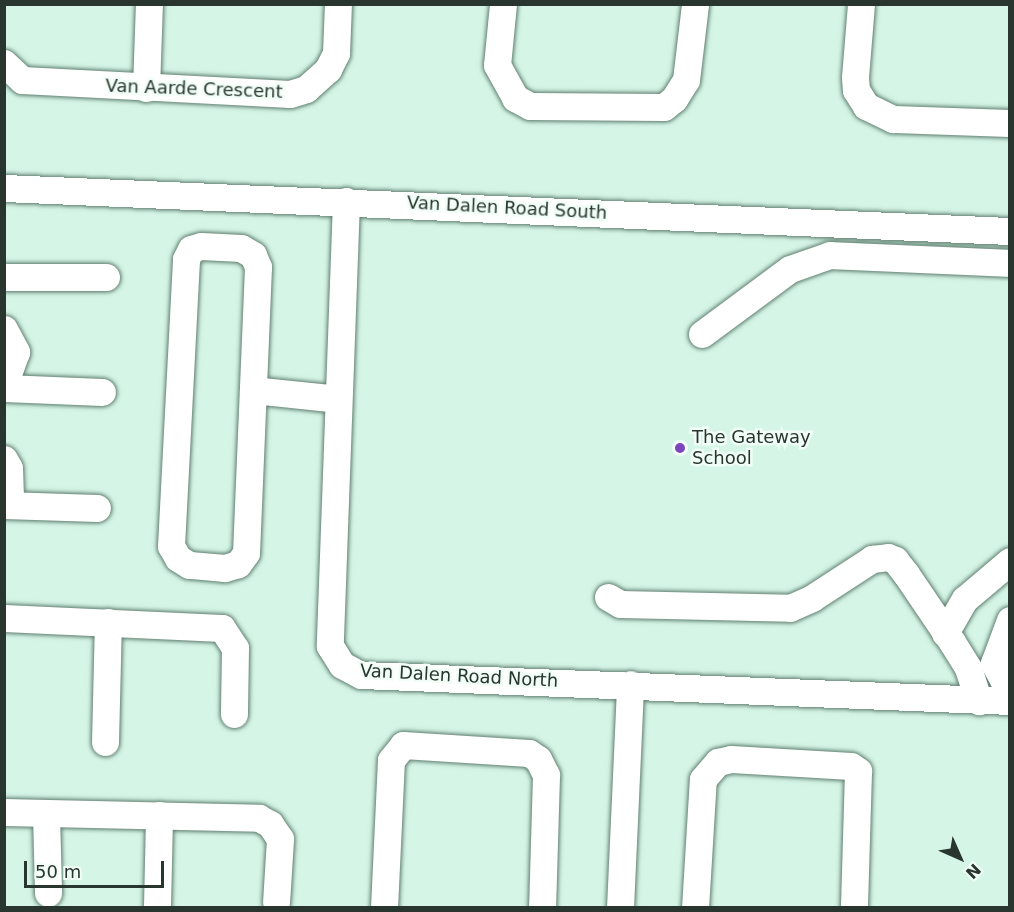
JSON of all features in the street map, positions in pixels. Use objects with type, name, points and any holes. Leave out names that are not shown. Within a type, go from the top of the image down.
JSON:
[{"type":"street","points":[[146,88],[148,4]]},
{"type":"street","name":"Van Aarde Crescent","points":[[13,71],[146,88],[290,94],[306,89],[328,69],[336,53],[338,4]]},
{"type":"street","points":[[503,4],[497,65],[515,98],[530,106],[664,107],[674,99],[686,80],[694,4]]},
{"type":"street","points":[[861,4],[855,77],[856,90],[866,106],[894,119],[1010,123]]},
{"type":"street","name":"Van Dalen Road South","points":[[4,188],[1010,231]]},
{"type":"street","name":"Van Dalen Road North","points":[[346,201],[330,646],[342,665],[362,675],[1010,701]]},
{"type":"street","points":[[201,246],[242,248],[253,255],[258,267],[253,390],[246,553],[238,564],[225,568],[189,565],[178,558],[171,546],[186,259],[191,249],[201,246]]},
{"type":"street","points":[[702,334],[790,269],[830,255],[1010,262]]},
{"type":"street","points":[[4,277],[106,277]]},
{"type":"street","points":[[4,329],[16,352],[4,387],[102,392]]},
{"type":"street","points":[[253,390],[338,399]]},
{"type":"street","points":[[4,459],[9,468],[7,505],[97,508]]},
{"type":"street","points":[[608,597],[620,604],[789,608],[812,598],[872,559],[888,557],[895,560],[906,574],[968,668],[979,701]]},
{"type":"street","points":[[945,633],[965,599],[1010,561]]},
{"type":"street","points":[[4,618],[108,622],[227,631],[235,648],[234,714]]},
{"type":"street","points":[[1010,620],[994,663],[1010,693]]},
{"type":"street","points":[[105,742],[108,622]]},
{"type":"street","points":[[620,908],[630,684]]},
{"type":"street","points":[[384,908],[391,760],[403,745],[529,753],[538,759],[546,775],[542,908]]},
{"type":"street","points":[[695,908],[703,779],[718,762],[731,759],[850,766],[858,771],[854,908]]},
{"type":"street","points":[[4,812],[259,818],[270,824],[280,838],[276,902]]},
{"type":"street","points":[[46,814],[48,892]]},
{"type":"street","points":[[157,906],[159,815]]},
{"type":"place","name":"The Gateway School","points":[[680,448]]}]
